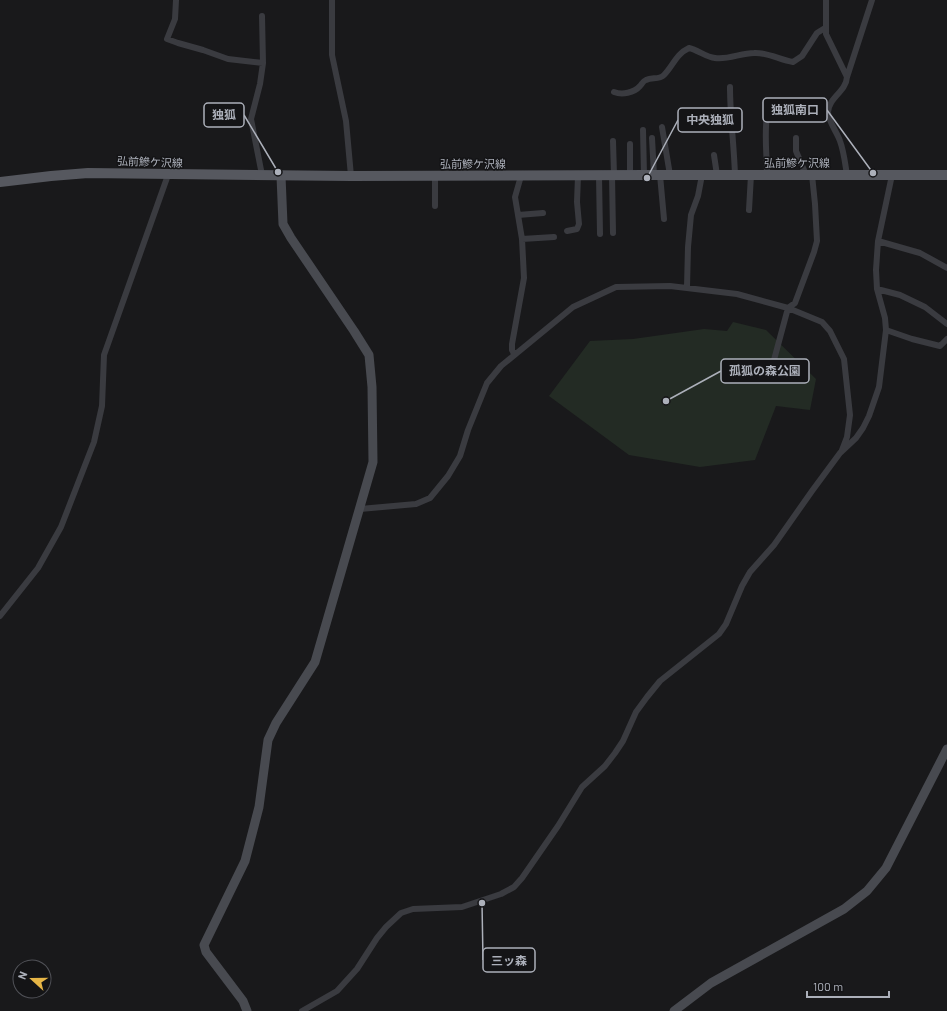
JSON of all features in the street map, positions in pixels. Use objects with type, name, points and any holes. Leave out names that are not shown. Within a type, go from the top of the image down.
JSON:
[{"type":"main road","name":"弘前鰺ケ沢線","points":[[0,182],[76,173],[281,176],[599,176],[751,174],[947,175]]},
{"type":"street","points":[[176,0],[175,19],[168,38],[178,43],[228,59],[263,63]]},
{"type":"street","points":[[332,0],[332,55],[346,121],[352,176]]},
{"type":"street","points":[[826,0],[827,15],[825,28],[828,40],[848,77]]},
{"type":"street","points":[[847,174],[842,146],[828,112],[830,104],[847,84],[872,0]]},
{"type":"street","points":[[262,16],[263,63],[260,84],[251,119],[262,175]]},
{"type":"street","points":[[614,92],[629,93],[640,87],[644,81],[648,79],[663,76],[679,54],[689,48],[713,58],[727,58],[743,54],[761,53],[793,62],[802,56],[817,33],[825,28]]},
{"type":"street","points":[[730,87],[735,175]]},
{"type":"street","points":[[767,116],[765,131],[767,148],[767,174]]},
{"type":"street","points":[[657,175],[662,127]]},
{"type":"street","points":[[643,130],[657,175]]},
{"type":"street","points":[[652,138],[664,219]]},
{"type":"street","points":[[771,371],[788,308],[795,303],[817,241],[815,204],[809,174],[796,151],[796,138]]},
{"type":"street","points":[[613,141],[613,233]]},
{"type":"street","points":[[630,144],[630,175]]},
{"type":"street","points":[[714,155],[717,175]]},
{"type":"street","points":[[749,210],[751,174]]},
{"type":"street","points":[[0,616],[38,568],[61,527],[94,442],[102,406],[104,356],[168,175]]},
{"type":"street","points":[[687,287],[688,247],[691,215],[698,196],[702,175]]},
{"type":"street","points":[[302,1011],[337,991],[357,969],[386,927],[401,913],[413,909],[462,907],[501,894],[514,887],[522,878],[558,826],[582,786],[605,766],[615,753],[623,741],[636,712],[647,696],[660,681],[719,634],[726,624],[742,586],[750,572],[774,545],[840,453],[856,438],[869,416],[879,387],[886,330],[886,318],[877,289],[876,270],[878,241],[892,175]]},
{"type":"street","points":[[247,1011],[244,1002],[206,952],[204,945],[245,861],[259,807],[268,740],[276,724],[315,662],[360,509],[372,462],[372,387],[369,355],[283,224],[281,176]]},
{"type":"street","points":[[435,176],[435,206]]},
{"type":"street","points":[[514,354],[512,344],[524,278],[522,239],[515,197],[521,176]]},
{"type":"street","points":[[567,231],[577,228],[579,224],[577,202],[578,176]]},
{"type":"street","points":[[599,176],[600,234]]},
{"type":"street","points":[[518,215],[543,213]]},
{"type":"street","points":[[522,239],[554,237]]},
{"type":"street","points":[[878,241],[920,253],[947,268]]},
{"type":"street","points":[[360,509],[416,504],[430,498],[448,476],[460,456],[468,430],[487,384],[500,366],[573,307],[616,287],[687,287],[712,292],[737,294],[788,308],[822,322],[830,331],[844,359],[850,415],[847,437],[840,453]]},
{"type":"street","points":[[877,289],[900,295],[926,307],[947,324]]},
{"type":"street","points":[[886,330],[912,339],[940,346],[947,339]]},
{"type":"street","points":[[674,1011],[711,983],[838,912],[867,891],[886,868],[947,749]]},
{"type":"shaded area","points":[[733,322],[766,330],[816,379],[810,410],[776,406],[755,460],[700,467],[629,455],[549,396],[590,341],[633,339],[704,329],[727,331]]},
{"type":"place","name":"独狐","points":[[278,172]]},
{"type":"place","name":"独狐南口","points":[[873,173]]},
{"type":"place","name":"中央独狐","points":[[647,178]]},
{"type":"place","name":"孤狐の森公園","points":[[666,401]]},
{"type":"place","name":"三ッ森","points":[[482,903]]}]
